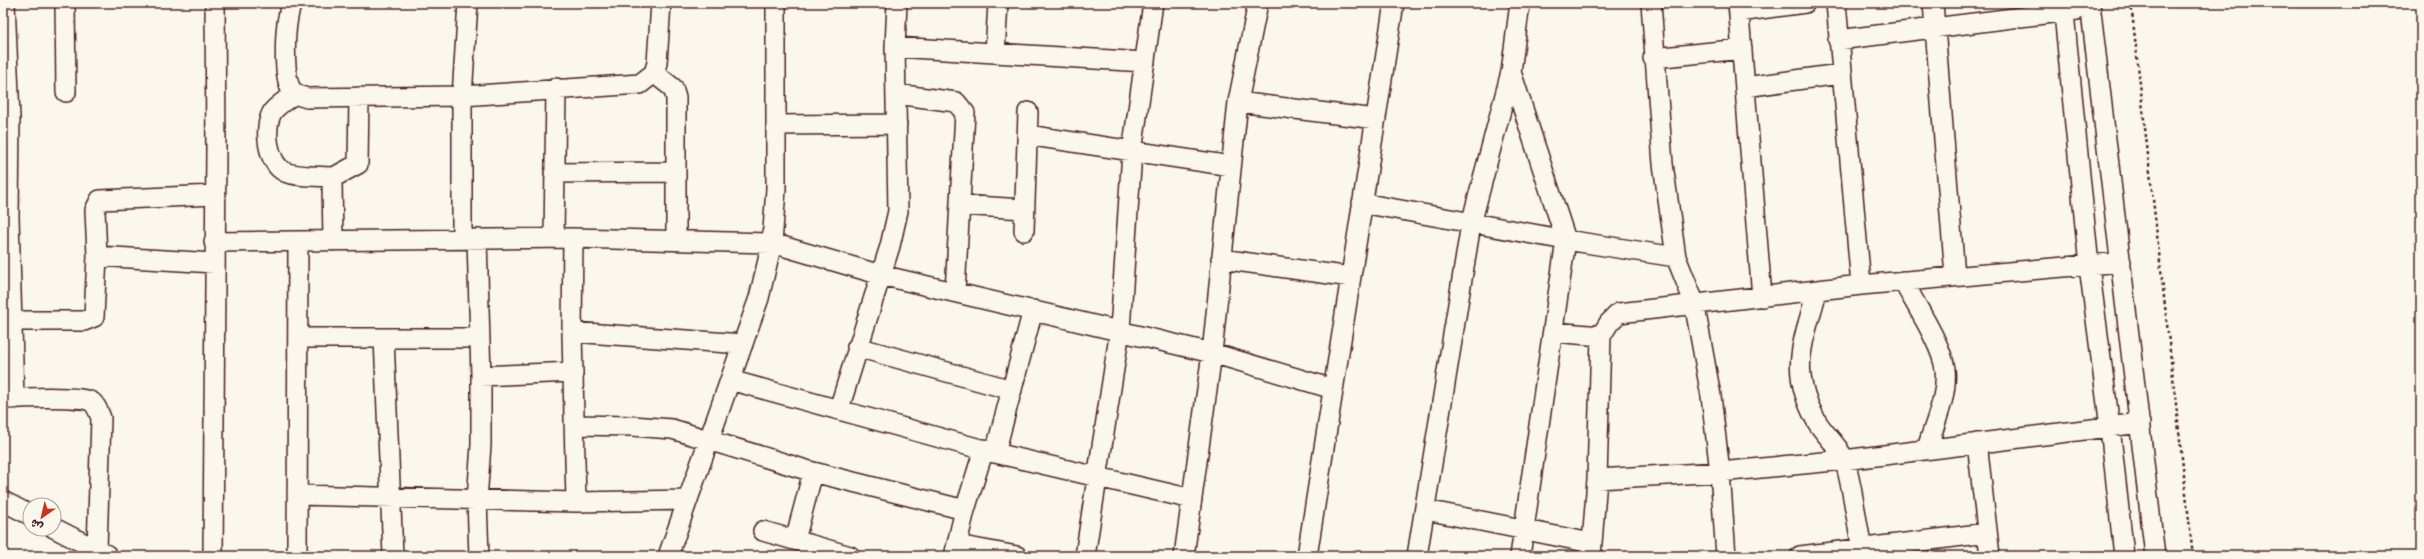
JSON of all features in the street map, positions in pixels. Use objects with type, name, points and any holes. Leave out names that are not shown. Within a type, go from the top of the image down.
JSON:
[{"type":"street","points":[[5,3],[7,256],[11,321],[8,399],[77,399],[92,402],[101,418],[102,553],[62,532]]},
{"type":"street","points":[[64,3],[66,92]]},
{"type":"street","points":[[213,556],[215,3]]},
{"type":"street","points":[[293,3],[287,18],[286,50],[288,83],[295,94],[307,98],[462,96],[556,88],[640,84],[654,73],[657,64],[661,3]]},
{"type":"street","points":[[468,3],[462,96],[470,239],[481,376],[481,444],[477,500],[479,556]]},
{"type":"street","points":[[668,556],[759,298],[772,243],[776,189],[776,3]]},
{"type":"street","points":[[839,409],[881,274],[898,211],[895,47],[897,3]]},
{"type":"street","points":[[995,53],[998,3]]},
{"type":"street","points":[[1085,556],[1120,330],[1132,152],[1152,3]]},
{"type":"street","points":[[1184,556],[1212,354],[1238,102],[1258,3]]},
{"type":"street","points":[[1307,556],[1394,3]]},
{"type":"street","points":[[1417,556],[1426,510],[1471,224],[1511,72],[1520,3]]},
{"type":"street","points":[[1651,3],[1653,58],[1663,164],[1676,257],[1694,302],[1710,396],[1720,472],[1726,556]]},
{"type":"street","points":[[1762,297],[1738,7],[1805,3]]},
{"type":"street","points":[[1836,3],[1840,74],[1861,285]]},
{"type":"street","points":[[1933,3],[1955,276]]},
{"type":"street","points":[[1838,40],[2064,7],[2091,5],[2155,556]]},
{"type":"street","points":[[2064,7],[2089,266],[2110,427],[2124,556]]},
{"type":"street","points":[[895,47],[1145,62]]},
{"type":"street","points":[[1653,58],[1742,49]]},
{"type":"street","points":[[1511,72],[1566,240],[1520,556]]},
{"type":"street","points":[[654,73],[673,88],[676,98],[676,241]]},
{"type":"street","points":[[1745,87],[1840,74]]},
{"type":"street","points":[[554,238],[556,88]]},
{"type":"street","points":[[295,94],[273,111],[269,120],[269,153],[276,165],[285,172],[334,177],[358,164],[359,97]]},
{"type":"street","points":[[896,94],[956,102],[964,109],[966,116],[955,292]]},
{"type":"street","points":[[1238,102],[1376,119]]},
{"type":"street","points":[[1024,231],[1028,112]]},
{"type":"street","points":[[776,125],[897,124]]},
{"type":"street","points":[[1027,135],[1232,166]]},
{"type":"street","points":[[554,173],[675,172]]},
{"type":"street","points":[[332,241],[332,182],[334,177]]},
{"type":"street","points":[[11,321],[84,321],[94,318],[97,256],[95,210],[100,200],[214,195]]},
{"type":"street","points":[[1362,203],[1471,224],[1676,257]]},
{"type":"street","points":[[960,205],[1024,209]]},
{"type":"street","points":[[214,242],[573,238],[772,243],[881,274],[1120,330],[1212,354],[1334,389]]},
{"type":"street","points":[[573,238],[572,332],[576,502]]},
{"type":"street","points":[[297,556],[298,241]]},
{"type":"street","points":[[97,256],[214,263]]},
{"type":"street","points":[[1221,259],[1351,277]]},
{"type":"street","points":[[1426,510],[1524,529],[1591,550],[1597,479],[1602,336],[1609,322],[1623,311],[1694,302],[1762,297],[1861,285],[2121,262]]},
{"type":"street","points":[[1903,281],[1938,347],[1945,368],[1944,391],[1927,449]]},
{"type":"street","points":[[1817,291],[1800,358],[1799,371],[1804,396],[1818,423],[1844,460],[1862,548]]},
{"type":"street","points":[[1017,556],[955,550],[965,510],[1012,390],[1033,310]]},
{"type":"street","points":[[572,332],[743,344]]},
{"type":"street","points":[[1553,332],[1602,336]]},
{"type":"street","points":[[298,338],[479,338]]},
{"type":"street","points":[[384,338],[393,556]]},
{"type":"street","points":[[858,347],[1012,390]]},
{"type":"street","points":[[481,376],[573,372]]},
{"type":"street","points":[[730,380],[989,451],[1192,499]]},
{"type":"street","points":[[1597,479],[1720,472],[1844,460],[2140,423]]},
{"type":"street","points":[[575,425],[632,426],[672,429],[813,472],[965,510]]},
{"type":"street","points":[[1977,443],[1990,556]]},
{"type":"street","points":[[795,540],[813,472]]},
{"type":"street","points":[[298,495],[576,502],[688,500]]},
{"type":"street","points":[[3,501],[22,511]]},
{"type":"street","points":[[762,531],[850,556]]},
{"type":"street","points":[[1810,555],[1862,548],[1899,550],[1987,533]]},
{"type":"path","points":[[2131,3],[2162,266],[2193,556]]}]
